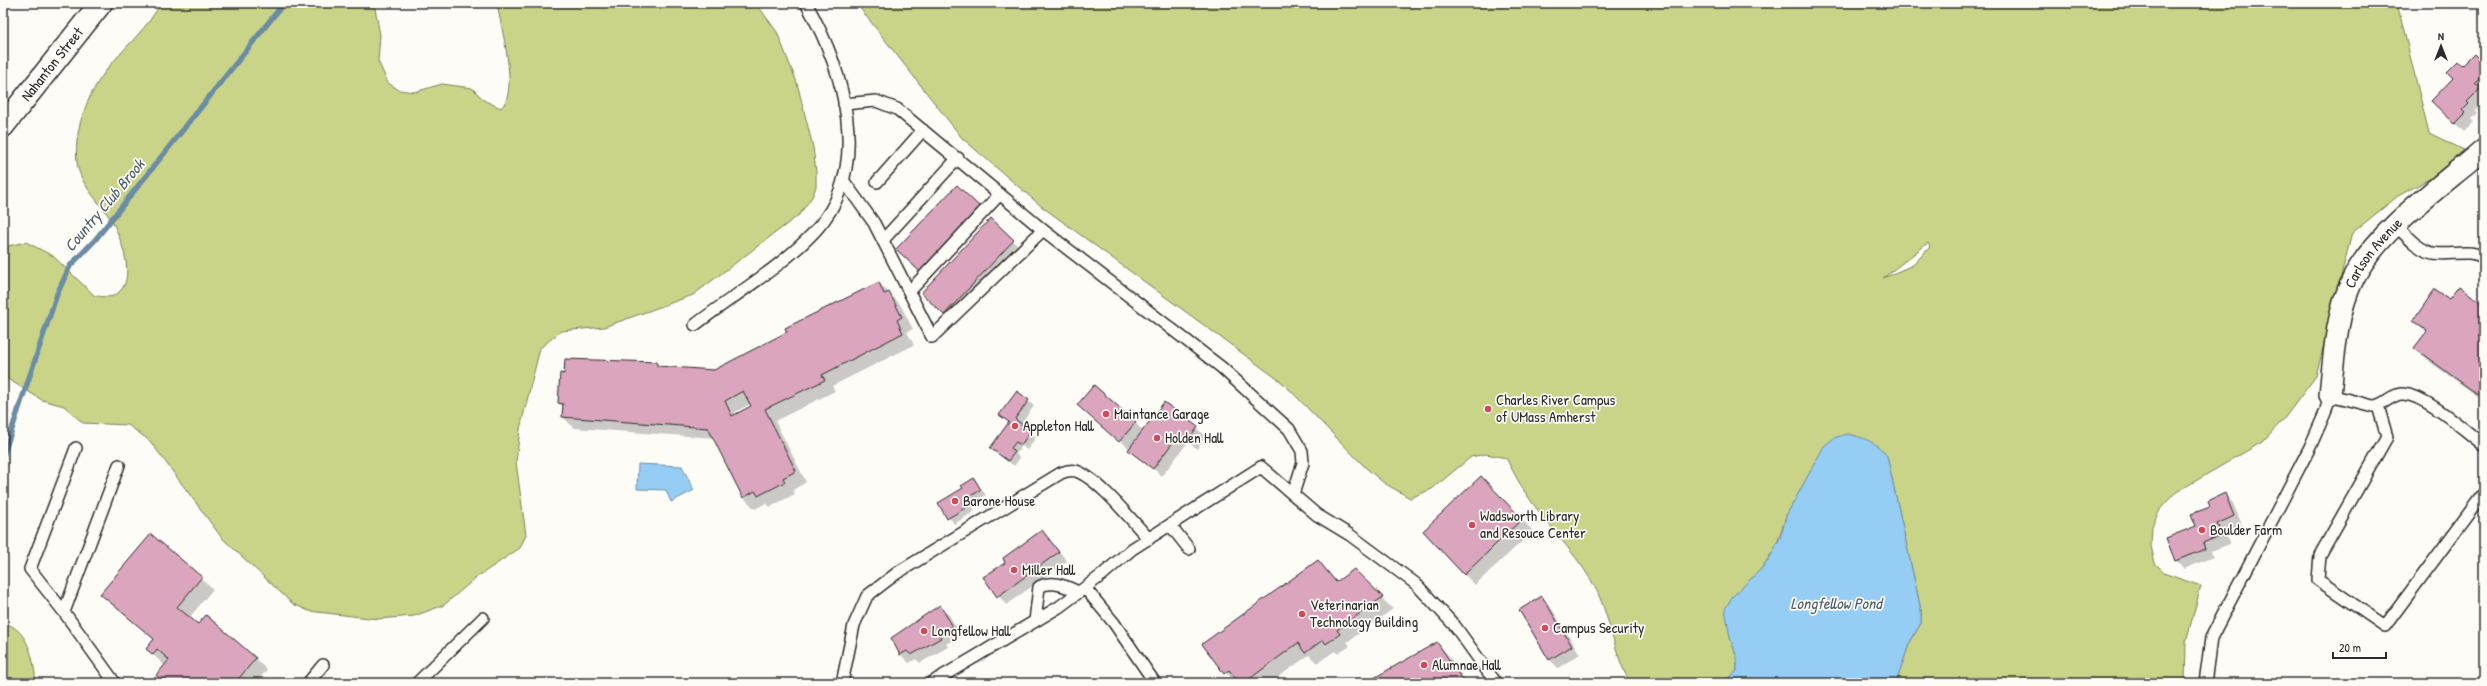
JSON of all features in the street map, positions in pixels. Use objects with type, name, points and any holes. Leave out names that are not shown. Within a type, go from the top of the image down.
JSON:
[{"type":"main road","name":"Nahanton Street","points":[[3,126],[101,3]]},
{"type":"street","name":"Carlson Avenue","points":[[2330,395],[2340,320],[2353,279],[2363,263],[2395,225],[2484,149]]},
{"type":"lane","points":[[695,325],[780,264],[816,229],[837,198],[843,180],[848,148],[844,104],[830,55],[806,3]]},
{"type":"lane","points":[[844,104],[860,101],[884,102],[900,111],[1043,230],[1221,368],[1288,429],[1302,451],[1303,463],[1293,494]]},
{"type":"lane","points":[[877,182],[924,130]]},
{"type":"lane","points":[[883,240],[958,158]]},
{"type":"lane","points":[[843,180],[874,223],[932,337],[1043,230]]},
{"type":"lane","points":[[909,292],[1000,194]]},
{"type":"lane","points":[[2395,225],[2417,246],[2430,252],[2472,253],[2484,258]]},
{"type":"lane","points":[[2205,683],[2211,638],[2313,441],[2325,414],[2330,395],[2378,406],[2394,395],[2410,394],[2434,409],[2484,445]]},
{"type":"lane","points":[[2378,406],[2387,437],[2320,555],[2318,580],[2385,626],[2484,492]]},
{"type":"lane","points":[[76,448],[30,569],[64,612],[115,683]]},
{"type":"lane","points":[[64,612],[119,465]]},
{"type":"lane","points":[[931,683],[1035,621],[1082,590],[1132,549],[1171,526],[1261,467],[1317,515],[1350,535],[1416,584],[1456,626],[1496,683]]},
{"type":"lane","points":[[842,683],[854,625],[866,596],[904,569],[1061,473],[1072,470],[1078,472],[1098,486],[1149,538]]},
{"type":"lane","points":[[1171,526],[1188,549]]},
{"type":"lane","points":[[1035,621],[1039,587],[1045,584],[1054,584],[1082,590],[1114,623],[1155,683]]},
{"type":"lane","points":[[417,683],[484,618]]},
{"type":"lane","points":[[308,683],[323,665]]},
{"type":"green space","points":[[161,3],[374,3],[380,35],[378,61],[388,83],[399,90],[415,92],[442,84],[472,88],[485,101],[501,108],[506,100],[509,88],[509,73],[505,41],[497,3],[756,3],[777,32],[797,83],[813,147],[816,187],[812,197],[799,215],[693,295],[604,327],[561,331],[540,348],[520,429],[516,462],[526,535],[520,548],[477,577],[444,605],[414,616],[378,619],[309,611],[293,604],[222,538],[150,441],[128,425],[83,423],[64,406],[42,400],[3,376],[3,247],[26,242],[53,256],[95,296],[111,297],[121,291],[125,283],[127,274],[122,244],[115,227],[83,180],[79,171],[76,149],[81,122],[90,96],[105,72],[144,27]]},
{"type":"green space","points":[[856,3],[2397,3],[2429,133],[2464,150],[2431,178],[2398,196],[2352,233],[2316,376],[2283,420],[2262,442],[2175,493],[2161,508],[2152,526],[2151,546],[2155,563],[2166,574],[2201,586],[2186,642],[2185,683],[1896,683],[1909,644],[1921,623],[1921,610],[1887,456],[1814,463],[1808,478],[1786,516],[1776,547],[1761,569],[1748,582],[1730,638],[1737,657],[1737,671],[1729,678],[1715,683],[1630,683],[1620,661],[1602,602],[1591,579],[1576,557],[1530,500],[1506,458],[1486,454],[1471,457],[1432,489],[1410,498],[1384,483],[1366,468],[1283,383],[1041,206],[962,138]],"holes":[[[1928,243],[1930,247],[1913,265],[1883,278]]]},
{"type":"green space","points":[[3,623],[12,626],[19,631],[24,638],[32,656],[36,683],[3,683]]},
{"type":"water","name":"Longfellow Pond","points":[[1847,434],[1869,441],[1879,447],[1887,456],[1921,610],[1921,623],[1909,644],[1896,683],[1715,683],[1729,678],[1737,671],[1737,657],[1730,638],[1725,609],[1732,597],[1761,569],[1770,557],[1781,536],[1786,516],[1824,446],[1834,438]]},
{"type":"water","points":[[638,464],[682,466],[694,490],[671,502],[666,490],[637,489]]},
{"type":"building","points":[[2474,54],[2484,64],[2484,74],[2475,83],[2481,88],[2467,102],[2469,104],[2463,110],[2466,113],[2455,124],[2431,101],[2453,78],[2447,72],[2458,61],[2462,66]]},
{"type":"building","points":[[957,185],[980,207],[920,272],[896,249]]},
{"type":"building","points":[[991,218],[1014,240],[944,315],[921,293]]},
{"type":"building","points":[[879,282],[884,294],[889,292],[902,317],[897,320],[903,333],[822,375],[825,380],[765,409],[796,471],[783,478],[785,482],[758,496],[755,491],[743,498],[708,428],[562,417],[563,404],[558,403],[560,373],[564,374],[565,359],[657,362],[657,366],[714,370],[787,332],[785,328]],"holes":[[[743,391],[751,406],[732,416],[725,401]]]},
{"type":"building","points":[[2459,286],[2484,305],[2484,399],[2414,348],[2427,331],[2413,321],[2435,289],[2449,299]]},
{"type":"building","name":"Maintance Garage","points":[[1094,385],[1136,422],[1119,442],[1077,405]]},
{"type":"building","name":"Appleton Hall","points":[[1017,391],[1029,400],[1015,419],[1031,431],[1021,445],[1016,442],[1011,448],[1015,452],[1008,461],[990,448],[1009,422],[999,415]]},
{"type":"building","name":"Holden Hall","points":[[1164,402],[1198,427],[1188,441],[1179,434],[1153,469],[1128,450]]},
{"type":"building","name":"Wadsworth Library and Resouce Center","points":[[1481,476],[1522,519],[1464,575],[1423,531]]},
{"type":"building","name":"Barone House","points":[[974,478],[981,490],[967,498],[970,505],[947,519],[938,503],[963,488],[961,486]]},
{"type":"building","name":"Boulder Farm","points":[[2225,493],[2234,516],[2217,524],[2222,535],[2203,543],[2205,549],[2175,561],[2166,538],[2196,526],[2191,514],[2210,507],[2208,501]]},
{"type":"building","name":"Miller Hall","points":[[1042,530],[1059,552],[997,597],[983,577],[1005,563],[1003,558]]},
{"type":"building","points":[[151,534],[202,577],[177,607],[198,624],[206,615],[256,658],[235,683],[165,683],[156,675],[169,660],[157,649],[153,655],[146,649],[154,639],[100,594]]},
{"type":"building","name":"Veterinarian Technology Building","points":[[1318,560],[1336,582],[1354,569],[1383,597],[1337,630],[1340,634],[1326,644],[1323,640],[1305,653],[1298,643],[1244,683],[1239,683],[1229,670],[1224,674],[1202,644]]},
{"type":"building","name":"Campus Security","points":[[1542,596],[1572,646],[1549,660],[1519,610]]},
{"type":"building","name":"Longfellow Hall","points":[[940,605],[953,627],[939,635],[941,638],[911,655],[907,651],[900,655],[891,638]]},
{"type":"building","name":"Alumnae Hall","points":[[1437,642],[1464,682],[1365,683],[1425,649]]},
{"type":"waterway","name":"Country Club Brook","points":[[3,456],[57,294],[70,266],[95,240],[284,3]]},
{"type":"place","name":"Charles River Campus of UMass Amherst","points":[[1488,409]]},
{"type":"place","name":"Maintance Garage","points":[[1106,414]]},
{"type":"place","name":"Appleton Hall","points":[[1015,426]]},
{"type":"place","name":"Holden Hall","points":[[1157,438]]},
{"type":"place","name":"Barone House","points":[[955,501]]},
{"type":"place","name":"Wadsworth Library and Resouce Center","points":[[1472,525]]},
{"type":"place","name":"Boulder Farm","points":[[2202,530]]},
{"type":"place","name":"Miller Hall","points":[[1014,570]]},
{"type":"place","name":"Veterinarian Technology Building","points":[[1302,614]]},
{"type":"place","name":"Campus Security","points":[[1545,628]]},
{"type":"place","name":"Longfellow Hall","points":[[924,631]]},
{"type":"place","name":"Alumnae Hall","points":[[1424,665]]}]
